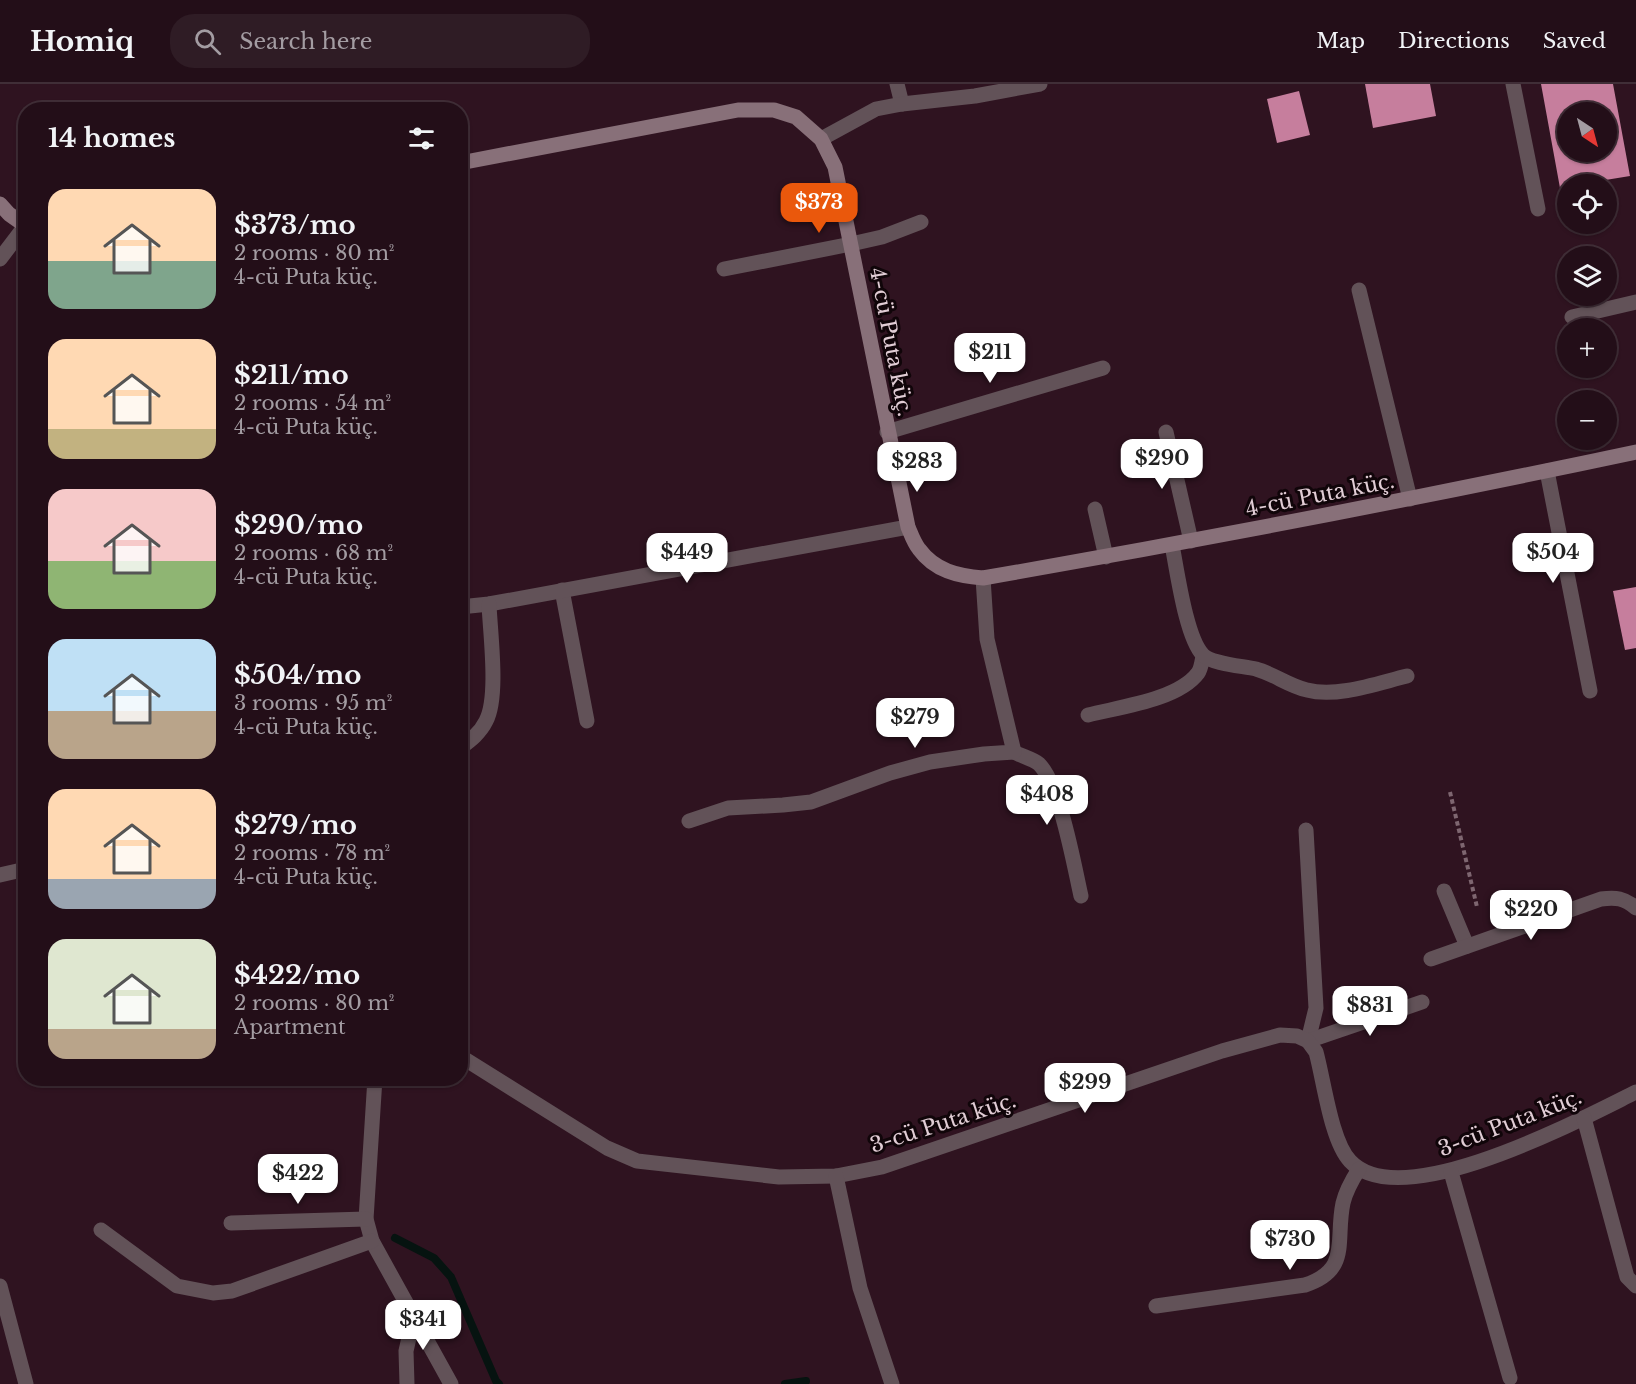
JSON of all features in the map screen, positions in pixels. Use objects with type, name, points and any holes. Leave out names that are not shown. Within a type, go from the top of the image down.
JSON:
[{"type":"street","points":[[897,84],[902,104]]},
{"type":"street","points":[[821,139],[876,109],[975,96],[1040,84]]},
{"type":"street","points":[[1513,84],[1538,209]]},
{"type":"street","name":"4-cü Puta küç.","points":[[468,161],[738,110],[774,110],[796,117],[821,139],[835,167],[908,527],[919,549],[937,566],[960,576],[983,578],[1172,545],[1636,452]]},
{"type":"street","points":[[0,204],[18,221]]},
{"type":"street","points":[[724,269],[882,237],[921,222]]},
{"type":"street","points":[[0,259],[18,235]]},
{"type":"street","points":[[1359,290],[1410,499]]},
{"type":"street","points":[[1572,317],[1636,302]]},
{"type":"street","points":[[887,432],[1103,368]]},
{"type":"street","points":[[1166,432],[1191,541]]},
{"type":"street","points":[[1547,471],[1590,691]]},
{"type":"street","points":[[1095,509],[1106,557]]},
{"type":"street","points":[[468,606],[908,527]]},
{"type":"street","points":[[1172,545],[1191,635],[1203,656],[1270,673],[1306,690],[1321,692],[1352,690],[1407,676]]},
{"type":"street","points":[[983,578],[987,639],[1014,752]]},
{"type":"street","points":[[562,590],[587,721]]},
{"type":"street","points":[[468,742],[476,736],[487,719],[492,693],[489,604]]},
{"type":"street","points":[[1088,715],[1163,696],[1187,684],[1199,672],[1203,656]]},
{"type":"street","points":[[689,821],[728,808],[811,802],[890,773],[930,762],[1014,752],[1038,763],[1050,778],[1057,795],[1081,897]]},
{"type":"street","points":[[1156,1306],[1305,1285],[1319,1281],[1329,1273],[1336,1262],[1343,1203],[1349,1185],[1359,1169],[1349,1160],[1336,1136],[1316,1053],[1308,1041],[1316,1008],[1306,830]]},
{"type":"street","points":[[0,875],[18,871]]},
{"type":"street","points":[[1444,891],[1467,946]]},
{"type":"street","points":[[1431,959],[1601,899],[1616,897],[1626,900],[1636,908]]},
{"type":"street","points":[[1308,1041],[1422,1002]]},
{"type":"street","name":"3-cü Puta küç.","points":[[468,1061],[607,1148],[637,1161],[779,1177],[836,1176],[882,1167],[1222,1051],[1280,1035],[1297,1036],[1308,1041]]},
{"type":"street","points":[[374,1086],[366,1219],[372,1241],[451,1384]]},
{"type":"street","name":"3-cü Puta küç.","points":[[1359,1169],[1378,1177],[1407,1178],[1451,1172],[1584,1118],[1636,1092]]},
{"type":"street","points":[[1584,1118],[1627,1277],[1636,1286]]},
{"type":"street","points":[[1451,1172],[1510,1378]]},
{"type":"street","points":[[836,1176],[860,1288],[892,1384]]},
{"type":"street","points":[[231,1223],[366,1219]]},
{"type":"street","points":[[101,1230],[177,1286],[213,1293],[232,1291],[372,1241]]},
{"type":"street","points":[[0,1286],[5,1325],[26,1384]]},
{"type":"street","points":[[407,1384],[406,1351],[414,1316]]},
{"type":"path","points":[[1450,792],[1484,940]]},
{"type":"building","points":[[1365,84],[1430,84],[1436,116],[1373,128]]},
{"type":"building","points":[[1541,84],[1613,84],[1616,102],[1557,102],[1557,162],[1617,162],[1617,106],[1630,176],[1617,178],[1617,174],[1557,174]]},
{"type":"building","points":[[1299,91],[1310,135],[1277,143],[1267,99]]},
{"type":"building","points":[[1636,587],[1636,648],[1625,650],[1613,591]]},
{"type":"waterway","points":[[395,1238],[434,1258],[451,1277],[499,1384]]},
{"type":"waterway","points":[[785,1384],[806,1381]]}]
